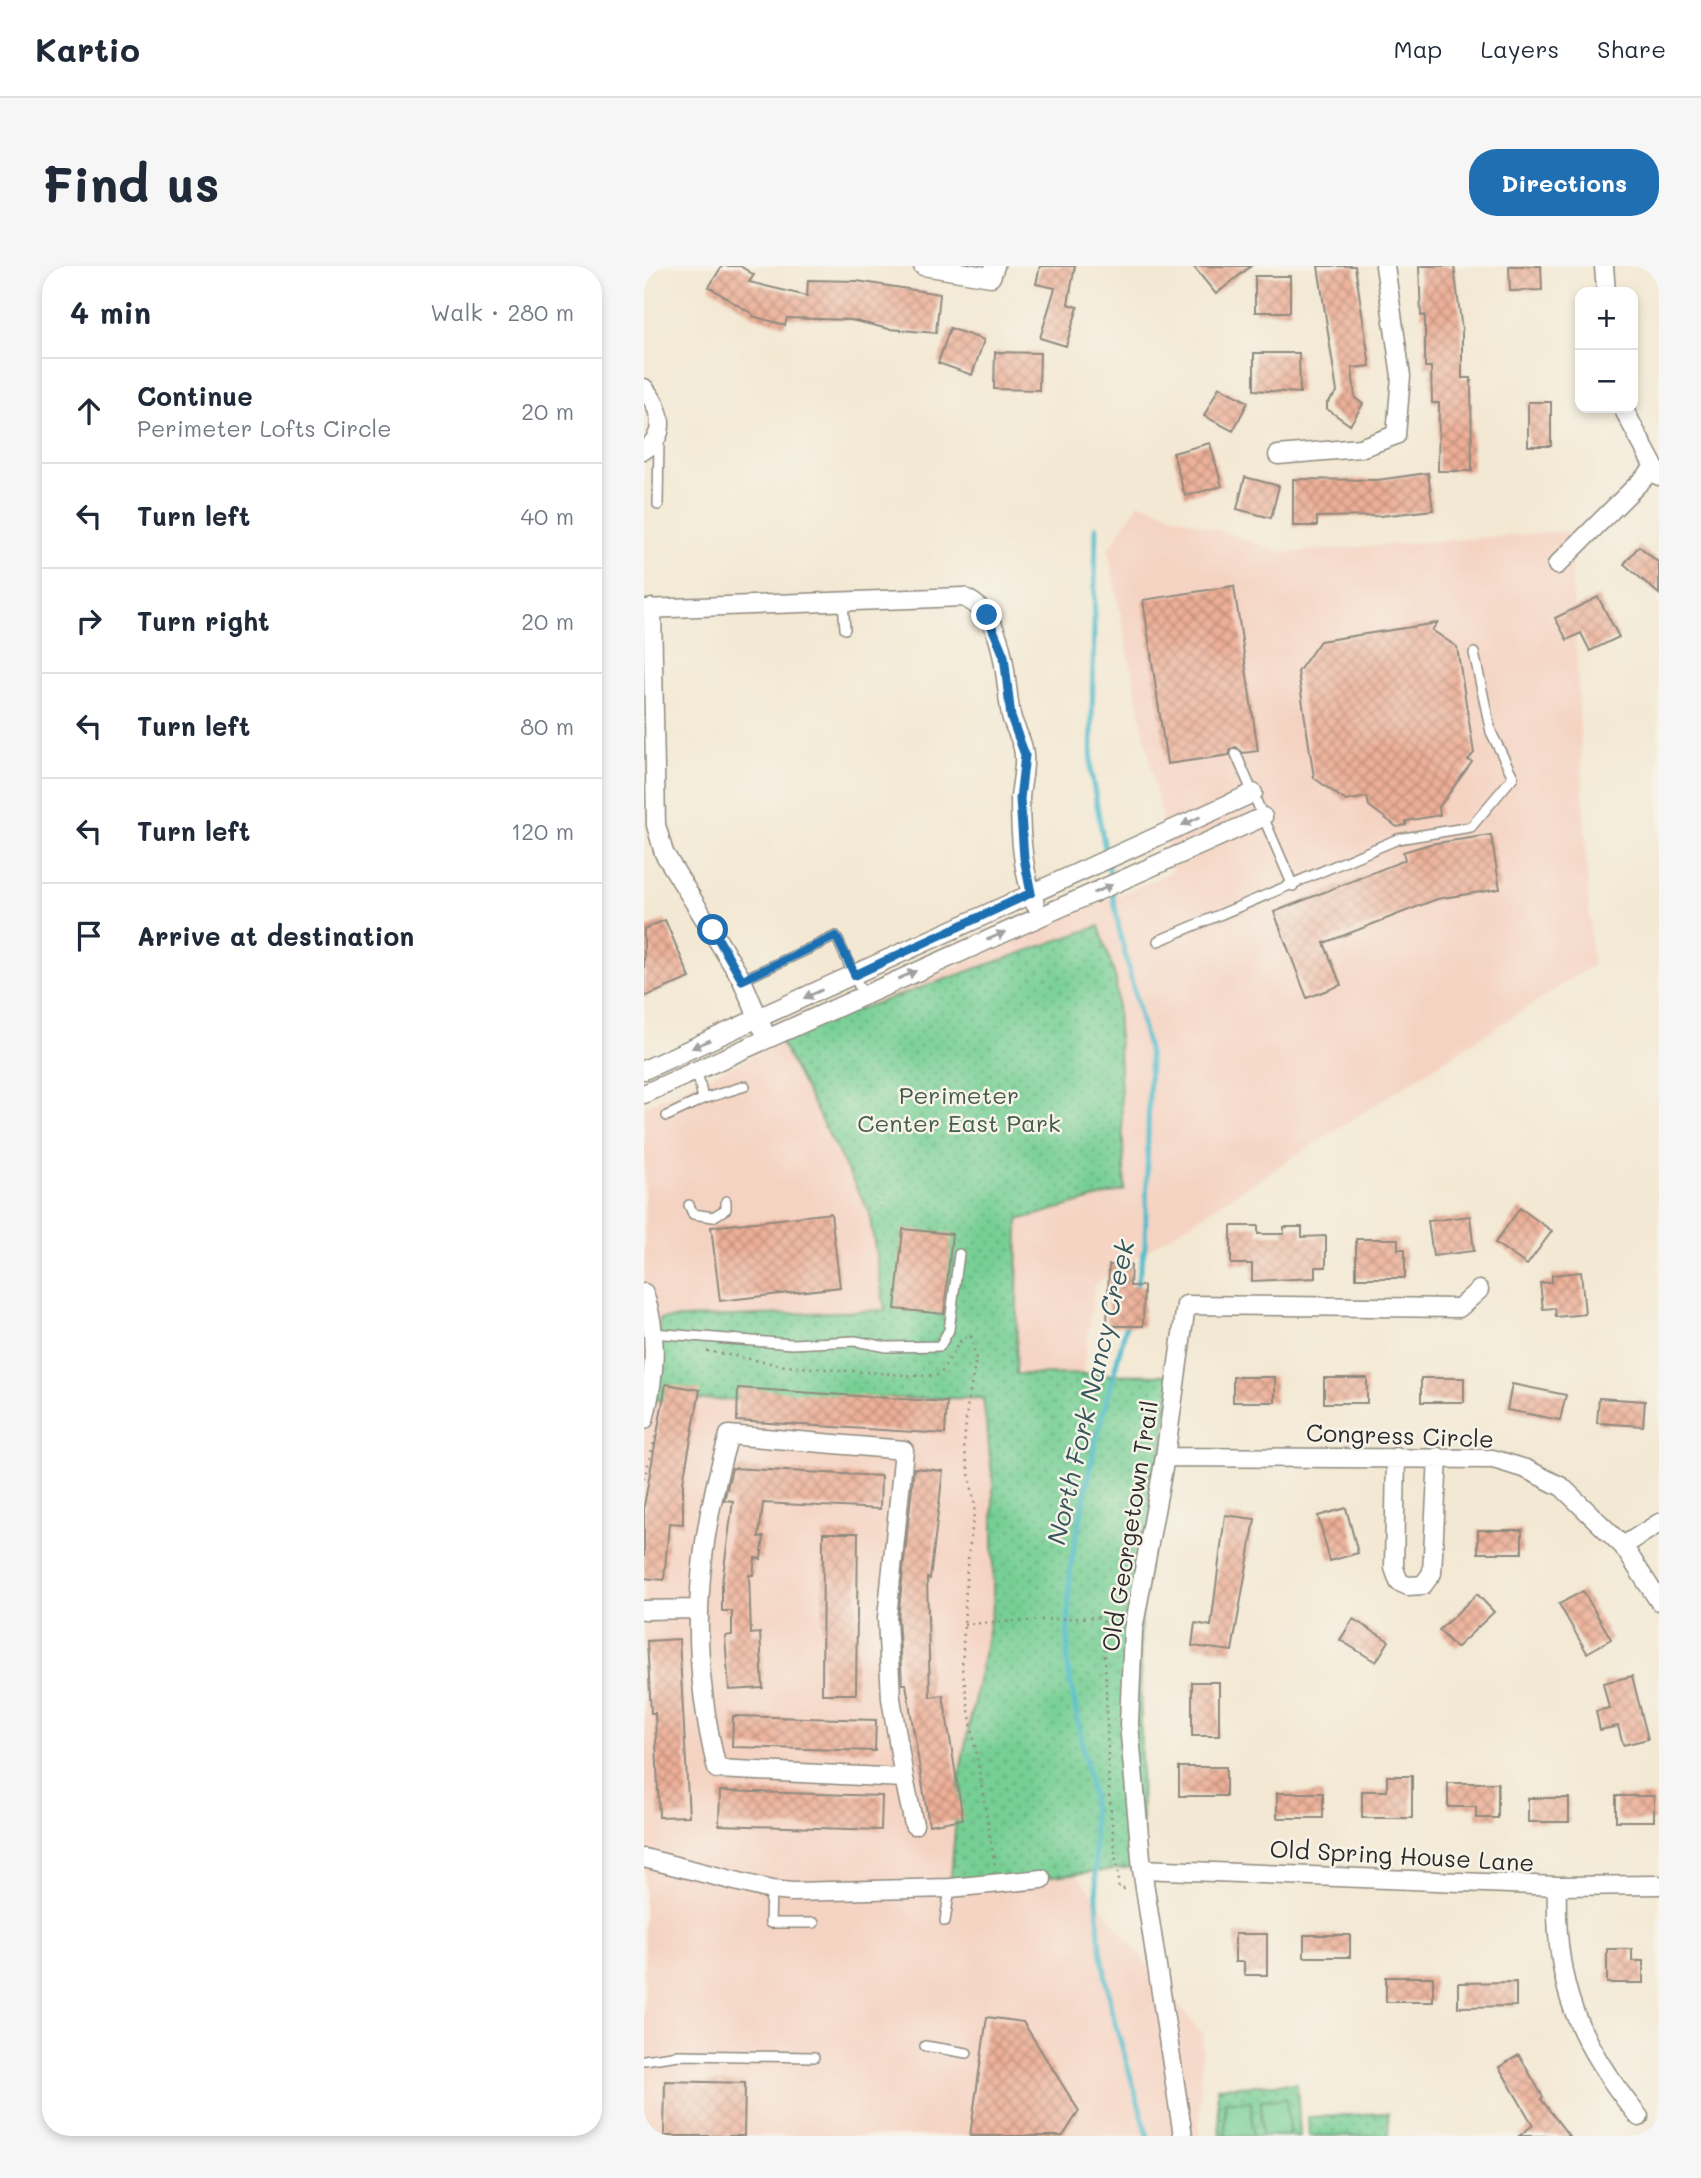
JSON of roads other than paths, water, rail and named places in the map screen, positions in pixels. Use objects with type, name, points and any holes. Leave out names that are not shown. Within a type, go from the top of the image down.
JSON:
[{"type":"street","points":[[923,266],[991,277],[995,266]]},
{"type":"street","points":[[1278,455],[1360,448],[1396,435],[1401,376],[1385,266]]},
{"type":"street","points":[[1604,266],[1606,287]]},
{"type":"street","points":[[644,388],[658,408],[659,433],[644,450]]},
{"type":"street","points":[[1557,565],[1656,472],[1626,413]]},
{"type":"street","points":[[768,1038],[742,980],[664,853],[650,804],[648,609],[963,597],[979,604],[987,615],[1004,656],[1011,717],[1025,755],[1020,799],[1024,858],[1031,893],[1041,917]]},
{"type":"street","points":[[644,1070],[1253,793]]},
{"type":"street","points":[[644,1094],[1263,817]]},
{"type":"street","name":"Old Georgetown Trail","points":[[1182,2136],[1142,1870],[1129,1724],[1133,1630],[1165,1457],[1186,1305],[1459,1308],[1479,1290]]},
{"type":"street","points":[[644,1293],[652,1316],[653,1334],[651,1424]]},
{"type":"street","points":[[904,1778],[717,1769],[706,1723],[697,1609],[710,1499],[729,1435],[904,1450],[887,1618],[891,1698],[914,1825]]},
{"type":"street","name":"Congress Circle","points":[[1165,1457],[1493,1459],[1526,1469],[1562,1487],[1623,1546],[1659,1601]]},
{"type":"street","points":[[1396,1457],[1394,1568],[1399,1581],[1408,1586],[1423,1585],[1432,1573],[1438,1457]]},
{"type":"street","points":[[1623,1546],[1659,1522]]},
{"type":"street","points":[[644,1610],[697,1609]]},
{"type":"street","points":[[644,1858],[771,1890],[950,1888],[1042,1879]]},
{"type":"street","name":"Old Spring House Lane","points":[[1142,1870],[1557,1886],[1659,1885]]},
{"type":"street","points":[[1557,1886],[1556,1923],[1560,1971],[1583,2035],[1598,2064],[1639,2117]]},
{"type":"lane","points":[[658,505],[659,433]]},
{"type":"lane","points":[[844,602],[845,629]]},
{"type":"lane","points":[[1158,941],[1293,886],[1398,839],[1471,827],[1513,777],[1491,732],[1474,653]]},
{"type":"lane","points":[[1236,754],[1293,886]]},
{"type":"lane","points":[[742,980],[836,936],[863,995]]},
{"type":"lane","points":[[697,1070],[703,1099]]},
{"type":"lane","points":[[667,1116],[703,1099],[745,1086]]},
{"type":"lane","points":[[689,1205],[693,1214],[713,1217],[723,1212],[726,1201]]},
{"type":"lane","points":[[653,1334],[792,1344],[855,1341],[887,1347],[940,1346],[950,1330],[959,1254]]},
{"type":"lane","points":[[945,1921],[950,1888]]},
{"type":"lane","points":[[771,1890],[771,1923],[814,1923]]},
{"type":"lane","points":[[925,2046],[967,2053]]},
{"type":"lane","points":[[644,2060],[680,2056],[814,2057]]},
{"type":"waterway","name":"North Fork Nancy Creek","points":[[1096,527],[1091,772],[1106,855]]},
{"type":"waterway","name":"North Fork Nancy Creek","points":[[1108,864],[1119,929],[1150,1058],[1145,1247],[1135,1293]]},
{"type":"waterway","name":"North Fork Nancy Creek","points":[[1128,1319],[1095,1445],[1070,1569],[1067,1663],[1092,1796],[1099,1937],[1111,2009],[1148,2136]]},
{"type":"park label","name":"Perimeter Center East Park","points":[[959,1108]]}]
